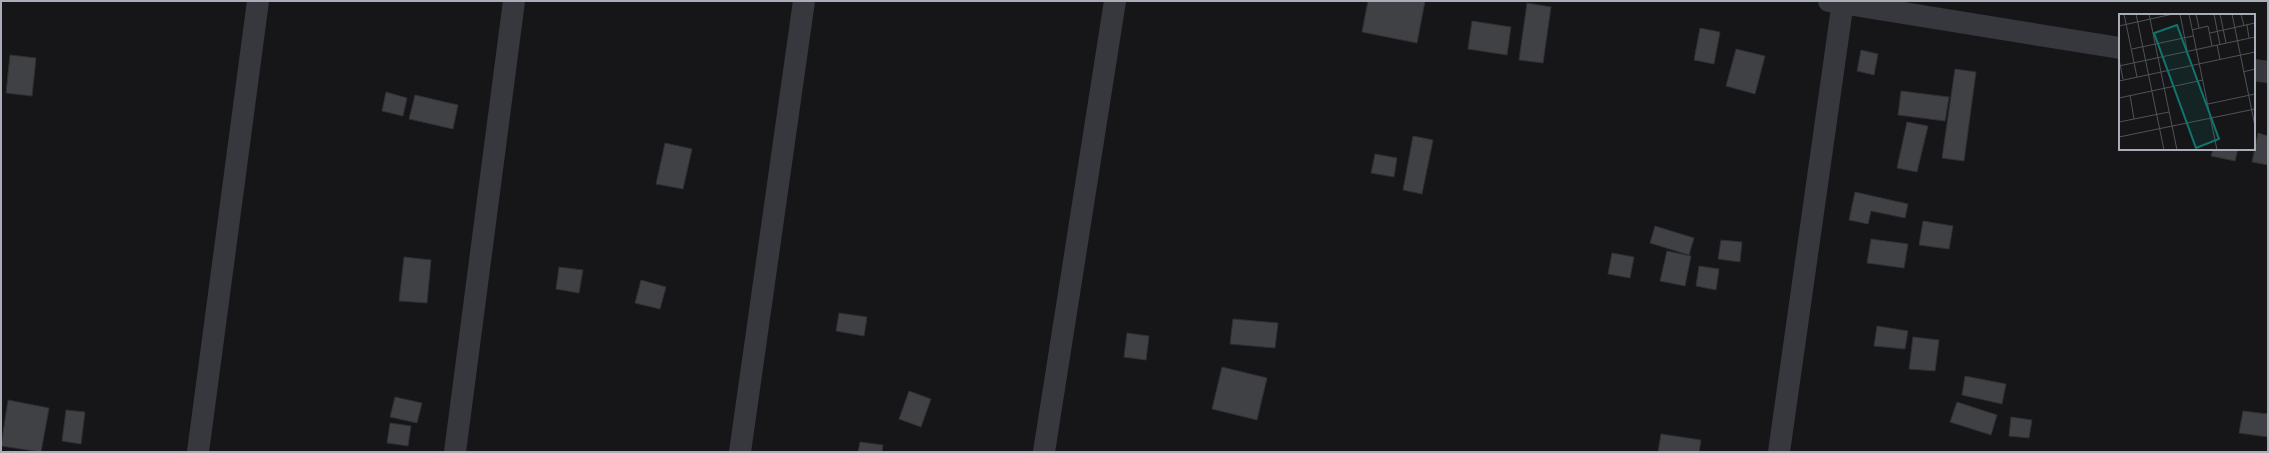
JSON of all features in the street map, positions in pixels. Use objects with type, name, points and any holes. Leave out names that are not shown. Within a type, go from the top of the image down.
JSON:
[{"type":"street","points":[[198,452],[258,1]]},
{"type":"street","points":[[455,452],[514,1]]},
{"type":"street","points":[[740,452],[804,1]]},
{"type":"street","points":[[1044,452],[1114,1]]},
{"type":"street","points":[[1779,452],[1838,2],[2119,48]]},
{"type":"street","points":[[2255,70],[2268,72]]},
{"type":"building","points":[[1368,1],[1425,1],[1417,43],[1362,32]]},
{"type":"building","points":[[1527,3],[1551,7],[1543,63],[1519,60]]},
{"type":"building","points":[[1472,21],[1511,27],[1507,55],[1468,49]]},
{"type":"building","points":[[1700,28],[1720,32],[1714,64],[1694,60]]},
{"type":"building","points":[[1736,49],[1765,56],[1755,94],[1726,86]]},
{"type":"building","points":[[1861,50],[1878,54],[1874,75],[1857,71]]},
{"type":"building","points":[[10,55],[36,58],[32,96],[6,93]]},
{"type":"building","points":[[1955,69],[1976,72],[1964,161],[1942,158]]},
{"type":"building","points":[[1901,91],[1949,97],[1945,121],[1898,115]]},
{"type":"building","points":[[386,92],[407,98],[403,116],[382,111]]},
{"type":"building","points":[[415,95],[458,105],[453,129],[409,119]]},
{"type":"building","points":[[1907,122],[1928,126],[1917,172],[1897,168]]},
{"type":"building","points":[[2258,133],[2268,136],[2268,165],[2252,162]]},
{"type":"building","points":[[1413,136],[1433,140],[1422,194],[1403,190]]},
{"type":"building","points":[[665,143],[692,149],[683,189],[656,184]]},
{"type":"building","points":[[2213,150],[2238,150],[2235,161],[2211,156]]},
{"type":"building","points":[[1375,154],[1397,158],[1394,177],[1371,173]]},
{"type":"building","points":[[1855,192],[1908,204],[1905,218],[1871,211],[1868,224],[1849,220]]},
{"type":"building","points":[[1923,221],[1953,226],[1949,249],[1919,245]]},
{"type":"building","points":[[1655,226],[1694,238],[1689,255],[1650,243]]},
{"type":"building","points":[[1871,239],[1908,244],[1904,268],[1867,263]]},
{"type":"building","points":[[1721,240],[1742,242],[1740,262],[1718,259]]},
{"type":"building","points":[[1667,251],[1691,256],[1685,286],[1660,281]]},
{"type":"building","points":[[1612,253],[1634,257],[1630,278],[1608,274]]},
{"type":"building","points":[[404,257],[431,260],[427,303],[399,301]]},
{"type":"building","points":[[1699,266],[1719,269],[1716,290],[1696,286]]},
{"type":"building","points":[[559,267],[583,270],[579,293],[556,289]]},
{"type":"building","points":[[641,280],[666,287],[660,309],[635,303]]},
{"type":"building","points":[[839,313],[867,317],[864,336],[836,331]]},
{"type":"building","points":[[1233,319],[1278,323],[1275,348],[1230,344]]},
{"type":"building","points":[[1877,326],[1908,331],[1905,349],[1874,346]]},
{"type":"building","points":[[1127,333],[1149,336],[1146,360],[1124,357]]},
{"type":"building","points":[[1913,337],[1939,340],[1935,371],[1909,369]]},
{"type":"building","points":[[1222,367],[1267,378],[1257,420],[1212,409]]},
{"type":"building","points":[[1965,376],[2006,384],[2002,404],[1962,395]]},
{"type":"building","points":[[909,391],[931,399],[921,427],[899,419]]},
{"type":"building","points":[[395,397],[422,403],[417,423],[390,417]]},
{"type":"building","points":[[8,400],[49,408],[41,452],[1,446]]},
{"type":"building","points":[[1957,402],[1997,415],[1991,435],[1950,422]]},
{"type":"building","points":[[66,410],[85,412],[81,444],[62,441]]},
{"type":"building","points":[[2243,411],[2268,414],[2268,437],[2239,433]]},
{"type":"building","points":[[2011,417],[2032,420],[2029,438],[2009,436]]},
{"type":"building","points":[[390,423],[411,426],[408,446],[387,443]]},
{"type":"building","points":[[1661,434],[1701,440],[1699,452],[1658,452]]},
{"type":"building","points":[[860,442],[883,445],[882,452],[858,452]]}]
